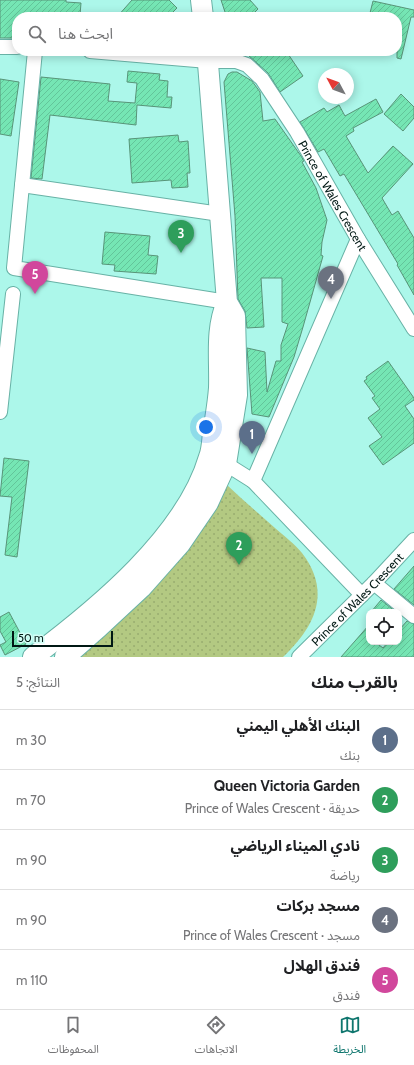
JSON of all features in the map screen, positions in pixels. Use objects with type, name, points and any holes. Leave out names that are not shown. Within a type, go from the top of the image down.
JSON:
[{"type":"main road","points":[[201,0],[202,12]]},
{"type":"main road","points":[[65,657],[100,627],[141,588],[180,544],[208,503],[218,460],[220,317],[227,302],[208,56]]},
{"type":"main road","points":[[33,657],[76,625],[115,589],[149,554],[178,519],[196,490],[218,460]]},
{"type":"street","points":[[0,47],[12,47]]},
{"type":"street","points":[[35,56],[14,268],[227,302]]},
{"type":"street","name":"Prince of Wales Crescent","points":[[208,56],[236,61],[247,65],[262,79],[297,132],[358,238],[414,329]]},
{"type":"street","points":[[22,185],[220,214]]},
{"type":"street","points":[[253,481],[358,238]]},
{"type":"street","points":[[0,412],[13,294]]},
{"type":"street","points":[[218,460],[253,481],[362,595]]},
{"type":"street","name":"Prince of Wales Crescent","points":[[299,657],[374,583],[414,540]]},
{"type":"street","points":[[374,583],[414,616]]},
{"type":"green space","points":[[227,485],[296,546],[311,567],[316,581],[318,595],[316,608],[304,634],[294,646],[283,657],[71,657]]},
{"type":"building","points":[[0,0],[66,0],[66,2],[81,3],[80,12],[12,12],[12,38],[0,38]]},
{"type":"building","points":[[132,0],[169,0],[177,8],[173,12],[121,12]]},
{"type":"building","points":[[221,0],[250,0],[258,9],[255,12],[225,12]]},
{"type":"building","points":[[373,1],[414,10],[414,17],[411,17],[402,55],[402,12],[370,12]]},
{"type":"building","points":[[249,56],[289,56],[303,76],[280,92],[268,73]]},
{"type":"building","points":[[397,56],[402,56],[401,59],[397,58]]},
{"type":"building","points":[[128,71],[160,74],[159,80],[168,81],[167,97],[172,97],[171,108],[137,105],[136,125],[50,115],[42,179],[31,178],[41,77],[110,84],[108,101],[135,103],[137,83],[127,82]]},
{"type":"building","points":[[237,72],[252,81],[260,92],[263,121],[275,119],[301,156],[304,161],[302,162],[316,188],[327,220],[322,242],[321,255],[323,256],[303,327],[294,357],[269,417],[252,414],[247,348],[265,352],[267,392],[276,361],[281,361],[281,345],[288,324],[282,322],[282,278],[261,278],[264,327],[247,328],[245,311],[238,299],[235,216],[224,82],[228,74]]},
{"type":"building","points":[[0,79],[19,82],[11,136],[0,134]]},
{"type":"building","points":[[401,94],[414,107],[414,118],[403,131],[384,114]]},
{"type":"building","points":[[376,99],[383,112],[353,128],[354,131],[346,136],[368,173],[393,146],[413,164],[382,198],[392,215],[398,211],[414,238],[414,295],[397,265],[398,264],[344,174],[340,176],[324,149],[318,152],[300,122],[324,108],[327,112],[339,105],[345,116]]},
{"type":"building","points":[[178,135],[179,142],[188,141],[190,173],[187,173],[188,187],[172,188],[171,180],[132,183],[129,139]]},
{"type":"building","points":[[105,232],[150,236],[148,255],[158,256],[156,274],[114,271],[115,265],[102,264]]},
{"type":"building","points":[[388,361],[414,398],[414,400],[405,406],[414,419],[414,443],[383,465],[369,446],[382,437],[368,418],[380,409],[372,398],[375,396],[364,381],[367,379],[366,377]]},
{"type":"building","points":[[4,458],[29,461],[17,557],[5,555],[12,497],[0,496]]},
{"type":"building","points":[[414,566],[414,605],[394,589]]},
{"type":"building","points":[[381,600],[392,609],[374,609]]},
{"type":"building","points":[[9,612],[26,644],[5,655],[0,645],[6,642],[0,631],[0,617]]},
{"type":"building","points":[[407,621],[414,624],[414,657],[341,657],[366,628],[366,645],[379,645],[383,648],[386,645],[402,645],[402,627]]},
{"type":"place","name":"نادي الميناء الرياضي","points":[[181,253]]},
{"type":"place","name":"فندق الهلال","points":[[35,294]]},
{"type":"place","name":"مسجد بركات","points":[[331,299]]},
{"type":"place","name":"البنك الأهلي اليمني","points":[[252,454]]},
{"type":"place","name":"Queen Victoria Garden","points":[[239,565]]}]
